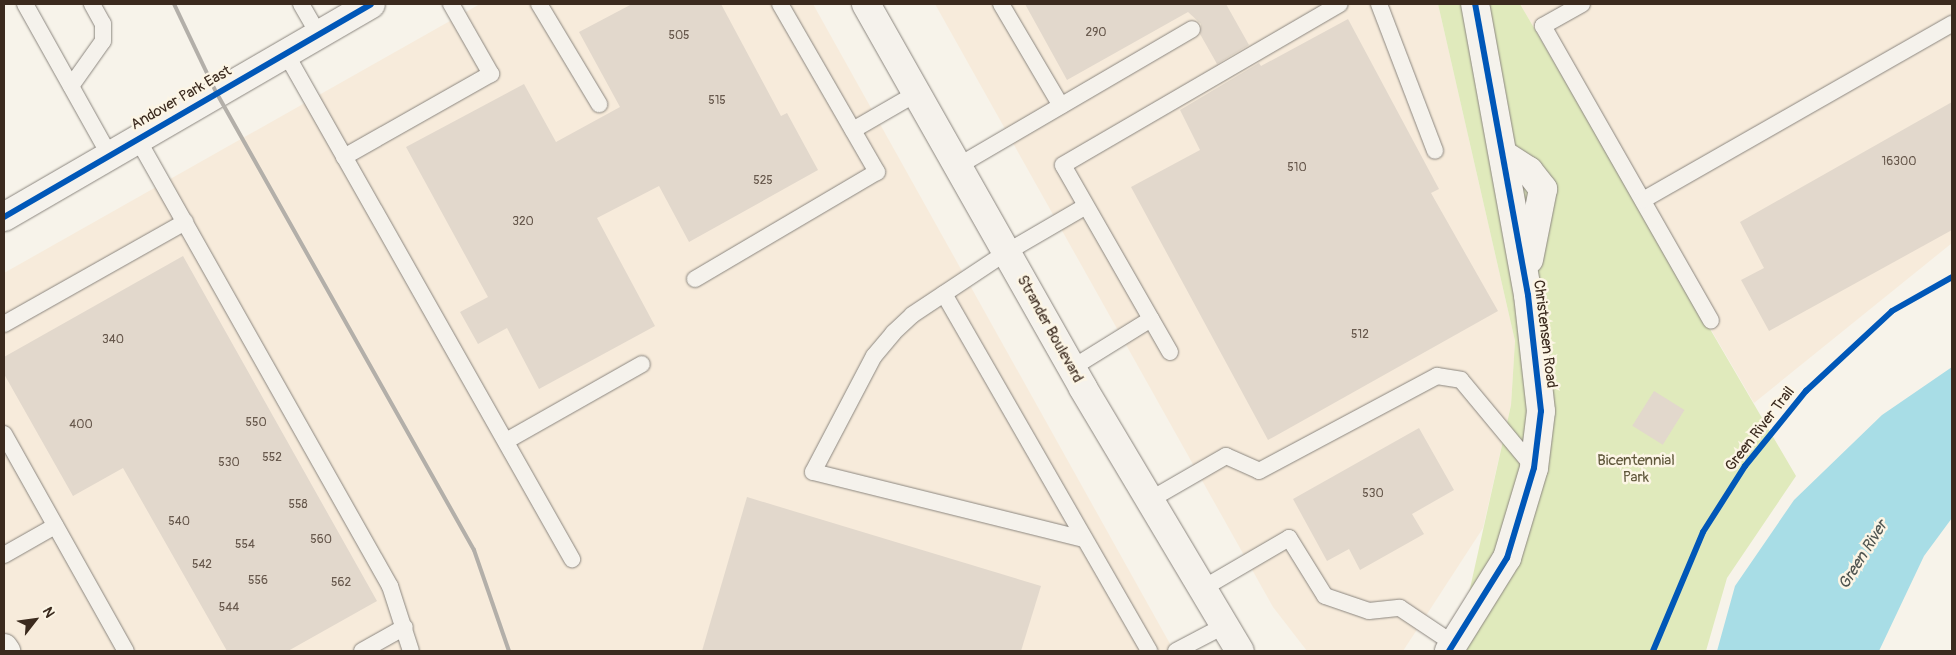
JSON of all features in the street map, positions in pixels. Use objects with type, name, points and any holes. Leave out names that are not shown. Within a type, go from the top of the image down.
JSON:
[{"type":"street","name":"Andover Park East","points":[[4,217],[285,52],[371,4]]},
{"type":"street","name":"Strander Boulevard","points":[[866,4],[1148,501],[1222,627],[1240,651]]},
{"type":"street","name":"Christensen Road","points":[[1452,648],[1507,558],[1534,468],[1541,410],[1528,296],[1530,241],[1542,206],[1543,189],[1529,171],[1504,155],[1475,4]]},
{"type":"lane","points":[[25,4],[110,154]]},
{"type":"lane","points":[[71,86],[102,41],[103,24],[92,4]]},
{"type":"lane","points":[[301,4],[318,34]]},
{"type":"lane","points":[[344,157],[491,74],[451,4]]},
{"type":"lane","points":[[540,4],[599,104]]},
{"type":"lane","points":[[695,279],[877,172],[780,4]]},
{"type":"lane","points":[[1001,4],[1061,106]]},
{"type":"lane","points":[[1170,352],[1063,165],[1340,4]]},
{"type":"lane","points":[[1379,4],[1435,151]]},
{"type":"lane","points":[[1582,4],[1544,26],[1711,320]]},
{"type":"lane","points":[[1643,200],[1952,24]]},
{"type":"lane","points":[[958,166],[1192,29]]},
{"type":"lane","points":[[285,52],[572,559]]},
{"type":"lane","points":[[853,130],[917,93]]},
{"type":"lane","points":[[137,138],[390,586],[405,627],[411,651]]},
{"type":"lane","points":[[1084,539],[813,472],[874,356],[912,315],[1006,252],[1086,206]]},
{"type":"lane","points":[[4,324],[185,222]]},
{"type":"lane","points":[[944,294],[1149,651]]},
{"type":"lane","points":[[1072,368],[1151,319]]},
{"type":"lane","points":[[506,441],[642,364]]},
{"type":"lane","points":[[1148,501],[1226,456],[1259,471],[1438,376],[1461,380],[1534,468]]},
{"type":"lane","points":[[4,434],[126,651]]},
{"type":"lane","points":[[4,555],[55,526]]},
{"type":"lane","points":[[1200,590],[1289,538],[1325,596],[1369,611],[1400,608],[1452,648]]},
{"type":"lane","points":[[362,651],[405,627]]},
{"type":"lane","points":[[1176,651],[1222,627]]},
{"type":"shaded area","points":[[480,4],[813,4],[1174,651],[4,651],[4,273]]},
{"type":"shaded area","points":[[935,4],[1438,4],[1515,341],[1511,405],[1483,528],[1403,651],[1307,651],[1273,607]]},
{"type":"shaded area","points":[[1520,4],[1952,4],[1952,243],[1754,403]]},
{"type":"green space","name":"Bicentennial Park","points":[[1438,4],[1520,4],[1796,476],[1727,578],[1706,651],[1456,651],[1511,405],[1515,341]]},
{"type":"water","name":"Green River","points":[[1952,367],[1952,518],[1924,556],[1879,651],[1717,651],[1735,586],[1794,500],[1882,415]]},
{"type":"building","points":[[632,4],[721,4],[781,116],[787,113],[818,170],[689,242],[659,186],[597,218],[655,326],[539,389],[507,328],[478,344],[460,312],[488,297],[406,147],[524,84],[556,142],[620,107],[579,32]]},
{"type":"building","points":[[1025,4],[1226,4],[1249,45],[1217,64],[1200,34],[1201,24],[1188,12],[1067,80]]},
{"type":"building","points":[[1348,19],[1439,189],[1431,193],[1498,311],[1268,440],[1131,187],[1200,150],[1180,110],[1259,63],[1261,66]]},
{"type":"building","points":[[1952,102],[1952,230],[1769,331],[1741,280],[1764,268],[1740,222]]},
{"type":"building","points":[[183,256],[377,601],[288,651],[227,651],[123,468],[73,496],[4,374],[4,357]]},
{"type":"building","points":[[1654,391],[1685,410],[1663,445],[1632,426]]},
{"type":"building","points":[[1419,428],[1454,490],[1412,514],[1424,534],[1360,570],[1349,549],[1327,561],[1293,499]]},
{"type":"building","points":[[747,497],[1041,586],[1021,651],[702,651]]},
{"type":"railway","points":[[174,4],[216,92],[474,550],[509,651]]},
{"type":"cycle path","points":[[4,217],[371,4]]},
{"type":"cycle path","points":[[1449,651],[1507,558],[1534,468],[1541,411],[1528,295],[1475,4]]},
{"type":"cycle path","name":"Green River Trail","points":[[1653,651],[1703,532],[1745,466],[1806,391],[1892,311],[1952,277]]}]
